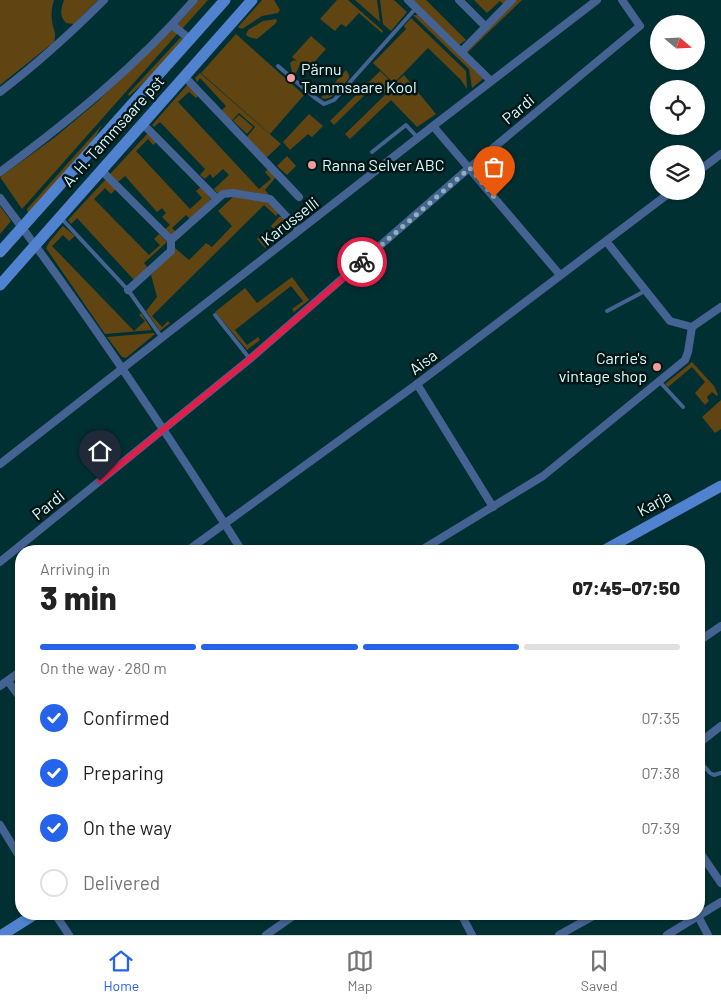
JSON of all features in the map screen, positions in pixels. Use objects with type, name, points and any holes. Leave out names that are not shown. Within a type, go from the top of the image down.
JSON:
[{"type":"street","points":[[0,92],[69,34],[104,0]]},
{"type":"street","points":[[0,172],[52,134],[129,68],[194,0]]},
{"type":"street","name":"A. H. Tammsaare pst","points":[[0,252],[225,0]]},
{"type":"street","name":"A. H. Tammsaare pst","points":[[0,285],[252,0]]},
{"type":"street","points":[[408,0],[491,81]]},
{"type":"street","points":[[459,0],[486,27]]},
{"type":"street","points":[[461,52],[512,0]]},
{"type":"street","name":"Karusselli","points":[[0,464],[597,0]]},
{"type":"street","name":"Pardi","points":[[21,545],[250,359],[470,168],[640,26],[622,0]]},
{"type":"street","points":[[172,25],[190,39]]},
{"type":"street","points":[[184,76],[299,197]]},
{"type":"street","points":[[142,123],[216,198]]},
{"type":"street","points":[[433,126],[560,275]]},
{"type":"street","points":[[705,166],[721,154]]},
{"type":"street","points":[[101,170],[172,240]]},
{"type":"street","points":[[128,290],[171,251],[172,240],[216,198],[223,194],[233,193],[270,199],[299,230]]},
{"type":"street","points":[[0,198],[122,369],[238,545]]},
{"type":"street","name":"Aisa","points":[[195,545],[417,384],[660,200]]},
{"type":"street","points":[[606,241],[670,322],[692,327]]},
{"type":"street","points":[[430,545],[543,476],[685,360],[692,327],[721,307]]},
{"type":"street","points":[[417,384],[493,507]]},
{"type":"street","name":"Karja","points":[[614,545],[721,486]]},
{"type":"street","name":"Pardi","points":[[0,562],[15,550]]},
{"type":"street","points":[[705,637],[721,626]]},
{"type":"street","points":[[0,686],[15,676]]},
{"type":"street","points":[[8,681],[15,691]]},
{"type":"street","points":[[705,738],[721,726]]},
{"type":"street","points":[[0,825],[15,849]]},
{"type":"street","points":[[705,862],[721,883]]},
{"type":"street","points":[[705,912],[721,902]]},
{"type":"street","points":[[2,935],[26,920]]},
{"type":"street","points":[[59,920],[68,935]]},
{"type":"street","points":[[266,935],[287,920]]},
{"type":"street","points":[[464,920],[472,935]]},
{"type":"street","points":[[559,935],[586,920]]},
{"type":"street","points":[[670,934],[692,920]]},
{"type":"street","points":[[700,920],[708,935]]},
{"type":"lane","points":[[278,66],[324,104],[334,100],[416,8]]},
{"type":"lane","points":[[372,152],[406,125],[418,138]]},
{"type":"lane","points":[[60,217],[128,290],[162,338]]},
{"type":"lane","points":[[607,311],[645,291]]},
{"type":"lane","points":[[215,315],[250,359]]},
{"type":"lane","points":[[659,381],[684,407]]},
{"type":"lane","points":[[705,767],[714,775],[721,773]]},
{"type":"shaded area","points":[[0,0],[54,0],[52,24],[55,35],[54,42],[0,85]]},
{"type":"shaded area","points":[[64,0],[98,0],[74,24],[66,23],[62,18],[61,9]]},
{"type":"shaded area","points":[[199,0],[208,0],[182,29],[177,25]]},
{"type":"shaded area","points":[[262,0],[274,0],[280,10],[278,13],[262,16],[242,29],[238,27]]},
{"type":"shaded area","points":[[337,0],[348,0],[383,31],[382,33],[359,13],[346,27],[341,24],[335,31],[320,19]]},
{"type":"shaded area","points":[[355,0],[377,0],[380,22]]},
{"type":"shaded area","points":[[380,0],[394,0],[407,12],[391,31],[383,24]]},
{"type":"shaded area","points":[[413,0],[426,0],[466,40],[459,45]]},
{"type":"shaded area","points":[[474,0],[510,0],[504,5],[500,1],[487,13]]},
{"type":"shaded area","points":[[516,0],[522,0],[467,53],[466,52]]},
{"type":"shaded area","points":[[413,15],[418,15],[484,78],[472,88],[469,69]]},
{"type":"shaded area","points":[[411,18],[466,71],[467,89],[461,80],[428,48],[394,83],[373,63],[406,29],[404,26]]},
{"type":"shaded area","points":[[276,19],[275,24],[257,39],[246,35],[248,30],[263,21]]},
{"type":"shaded area","points":[[172,29],[178,33],[22,209],[0,177],[54,138],[97,102]]},
{"type":"shaded area","points":[[236,34],[304,95],[270,134],[201,73]]},
{"type":"shaded area","points":[[311,36],[326,49],[307,70],[300,64],[296,73],[292,72],[290,63],[294,60],[298,62],[292,57]]},
{"type":"shaded area","points":[[181,37],[183,39],[149,78],[129,96],[128,94]]},
{"type":"shaded area","points":[[346,70],[349,78],[340,89],[329,98],[321,98]]},
{"type":"shaded area","points":[[380,71],[394,84],[404,75],[436,114],[417,127],[391,100],[350,139],[345,134],[386,94],[376,84],[334,125],[330,121]]},
{"type":"shaded area","points":[[200,73],[281,144],[265,159],[246,138],[255,127],[239,113],[231,122],[221,111],[226,106],[200,78],[197,82],[195,78]]},
{"type":"shaded area","points":[[188,84],[199,95],[196,98],[189,92],[178,102],[259,189],[271,179],[265,172],[268,169],[276,177],[265,190],[269,195],[237,190],[219,195],[214,189],[229,175],[223,169],[213,178],[210,174],[205,179],[200,175],[205,169],[160,122],[154,127],[152,125]]},
{"type":"shaded area","points":[[309,114],[323,126],[312,137],[308,134],[290,150],[283,142]]},
{"type":"shaded area","points":[[239,115],[253,127],[247,134],[233,121]]},
{"type":"shaded area","points":[[102,125],[93,141],[28,214],[27,209]]},
{"type":"shaded area","points":[[149,132],[158,141],[153,145],[148,139],[136,151],[190,209],[202,198],[196,191],[201,187],[211,199],[191,220],[186,215],[172,228],[177,233],[174,237],[164,230],[170,225],[162,217],[166,213],[162,208],[157,212],[125,176],[118,182],[110,174]]},
{"type":"shaded area","points":[[499,150],[510,161],[503,169],[509,176],[495,190],[476,169]]},
{"type":"shaded area","points":[[287,156],[296,166],[287,175],[277,166]]},
{"type":"shaded area","points":[[105,180],[117,188],[111,194],[105,188],[94,199],[149,255],[160,245],[154,239],[159,234],[167,242],[144,263],[149,269],[134,280],[77,218],[71,224],[68,220]]},
{"type":"shaded area","points":[[234,196],[269,201],[279,212],[276,216],[264,205],[152,316],[162,327],[168,321],[170,323],[160,331],[146,311],[157,297],[151,275],[175,248],[189,260],[206,243],[212,247],[232,226],[218,211]]},
{"type":"shaded area","points":[[0,206],[11,221],[0,234]]},
{"type":"shaded area","points":[[284,216],[292,226],[280,236],[271,226],[279,217]]},
{"type":"shaded area","points":[[63,226],[75,236],[69,241],[63,235],[52,246],[134,331],[145,321],[139,315],[141,313],[152,330],[105,334],[46,248]]},
{"type":"shaded area","points":[[267,230],[276,238],[265,248],[257,239]]},
{"type":"shaded area","points":[[292,277],[309,300],[294,312],[292,309],[303,301],[291,286],[235,330],[247,345],[258,337],[260,340],[247,350],[215,312],[245,288],[257,303]]},
{"type":"shaded area","points":[[154,333],[126,358],[122,357],[107,337]]},
{"type":"shaded area","points":[[692,362],[714,386],[718,395],[712,392],[707,397],[709,401],[705,405],[695,393],[705,382],[692,367],[668,387],[665,384]]},
{"type":"shaded area","points":[[721,400],[721,429],[715,433],[702,417]]},
{"type":"way so far","points":[[362,262],[470,168],[494,197]]},
{"type":"place","name":"Pärnu Tammsaare Kool","points":[[291,78]]},
{"type":"place","name":"Ranna Selver ABC","points":[[312,165]]},
{"type":"place","name":"Carrie's vintage shop","points":[[657,367]]},
{"type":"route","points":[[100,481],[250,359],[362,262]]}]
